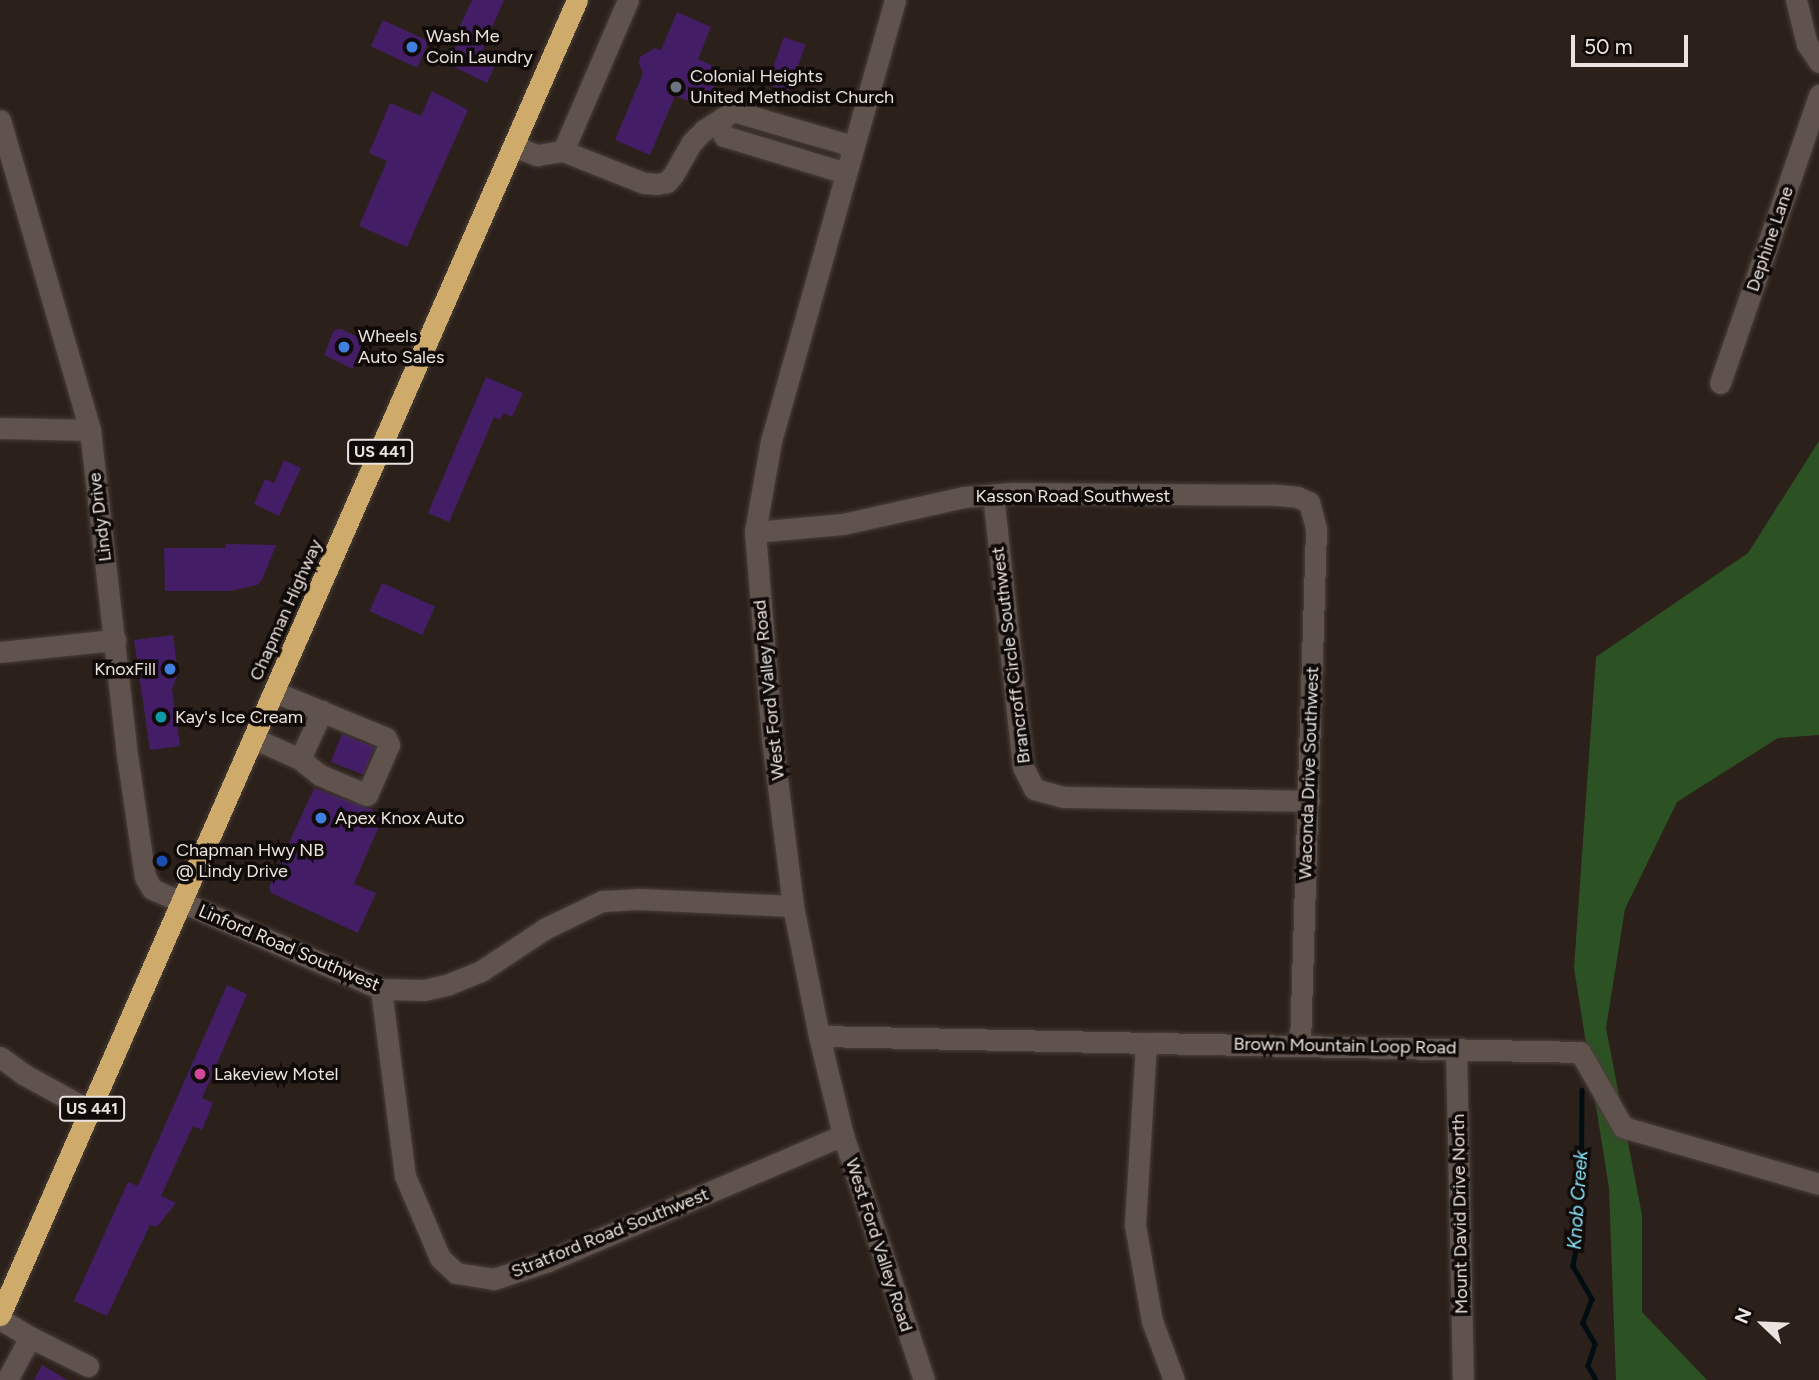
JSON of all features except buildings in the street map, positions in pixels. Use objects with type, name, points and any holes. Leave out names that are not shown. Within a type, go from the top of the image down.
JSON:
[{"type":"highway","name":"Chapman Highway","points":[[0,1317],[577,0]]},
{"type":"street","points":[[563,151],[628,0]]},
{"type":"street","name":"West Ford Valley Road","points":[[895,0],[853,146],[812,306],[771,440],[755,532],[768,701],[793,906],[819,1036],[843,1135],[923,1380]]},
{"type":"street","points":[[1796,0],[1807,44],[1819,62]]},
{"type":"street","name":"Dephine Lane","points":[[1720,383],[1819,95]]},
{"type":"street","points":[[513,146],[537,155],[563,151],[645,183],[657,184],[667,182],[692,142],[733,111],[853,146]]},
{"type":"street","name":"Lindy Drive","points":[[0,120],[90,430],[145,877],[157,893],[183,903]]},
{"type":"street","points":[[717,122],[724,136],[846,173]]},
{"type":"street","points":[[0,428],[90,430]]},
{"type":"street","name":"Brancroff Circle Southwest","points":[[993,495],[1023,767],[1034,789],[1063,797],[1309,801]]},
{"type":"street","name":"Kasson Road Southwest","points":[[755,532],[843,524],[964,496],[1276,495],[1297,497],[1309,502]]},
{"type":"street","name":"Waconda Drive Southwest","points":[[1300,1045],[1316,529],[1309,502]]},
{"type":"street","points":[[0,652],[115,639]]},
{"type":"street","points":[[255,739],[300,759],[320,775],[367,795],[389,745],[386,738],[275,692]]},
{"type":"street","points":[[300,759],[322,711]]},
{"type":"street","name":"Linford Road Southwest","points":[[183,903],[381,989],[424,990],[449,984],[481,971],[546,928],[602,901],[638,899],[793,906]]},
{"type":"street","name":"Stratford Road Southwest","points":[[381,989],[405,1176],[440,1258],[456,1273],[494,1279],[548,1261],[843,1135]]},
{"type":"street","name":"Brown Mountain Loop Road","points":[[819,1036],[1580,1052],[1623,1127],[1819,1184]]},
{"type":"street","points":[[1146,1044],[1135,1225],[1152,1321],[1174,1380]]},
{"type":"street","name":"Mount David Drive North","points":[[1456,1048],[1463,1380]]},
{"type":"street","points":[[0,1057],[23,1074],[91,1111]]},
{"type":"street","points":[[0,1317],[30,1337],[88,1366]]},
{"type":"street","points":[[8,1380],[30,1337]]},
{"type":"green space","points":[[1819,441],[1819,735],[1778,738],[1677,802],[1625,909],[1606,1028],[1642,1215],[1642,1312],[1707,1380],[1616,1380],[1609,1188],[1574,968],[1596,657],[1748,553]]},
{"type":"waterway","name":"Knob Creek","points":[[1582,1090],[1581,1221],[1573,1266],[1592,1299],[1583,1323],[1595,1344],[1588,1366],[1596,1380]]},
{"type":"place","name":"Wash Me Coin Laundry","points":[[412,47]]},
{"type":"place","name":"Colonial Heights United Methodist Church","points":[[676,87]]},
{"type":"place","name":"Wheels Auto Sales","points":[[344,347]]},
{"type":"place","name":"KnoxFill","points":[[170,669]]},
{"type":"place","name":"Kay's Ice Cream","points":[[161,717]]},
{"type":"place","name":"Apex Knox Auto","points":[[321,818]]},
{"type":"place","name":"Chapman Hwy NB @ Lindy Drive","points":[[162,861]]},
{"type":"place","name":"Lakeview Motel","points":[[200,1074]]}]
